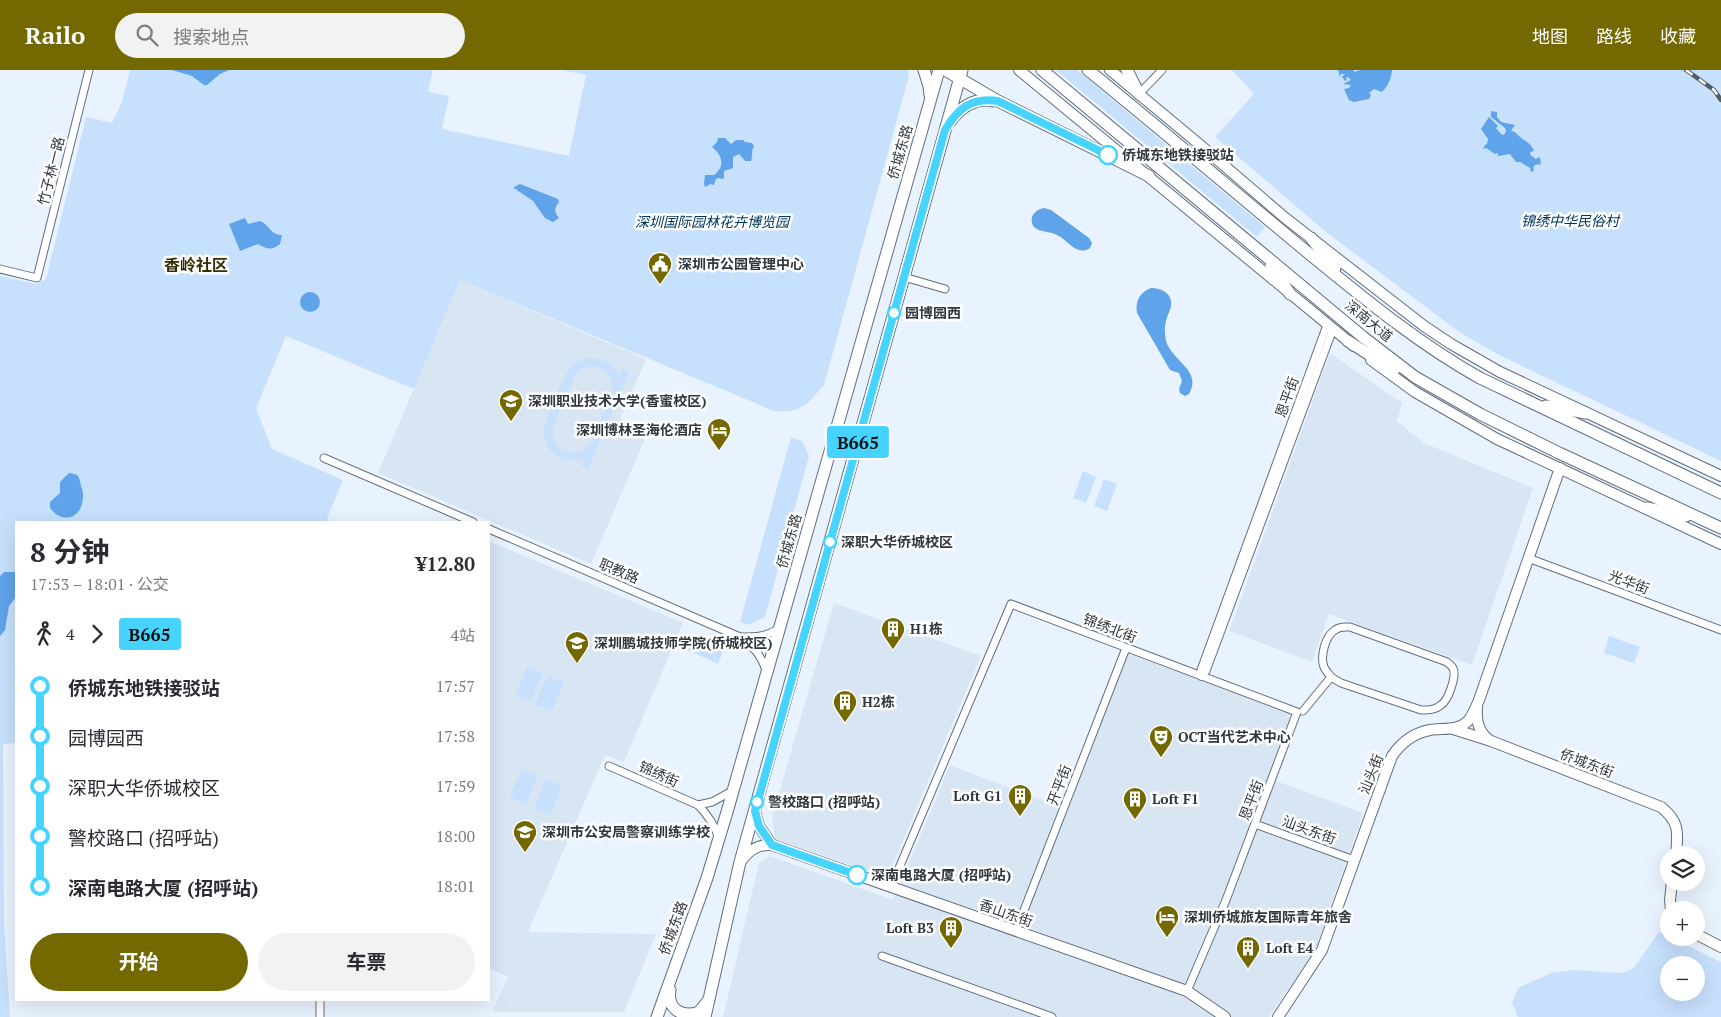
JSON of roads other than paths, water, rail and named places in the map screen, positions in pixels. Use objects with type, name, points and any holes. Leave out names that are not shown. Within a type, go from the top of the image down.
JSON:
[{"type":"main road","points":[[924,70],[931,100]]},
{"type":"main road","name":"侨城东路","points":[[653,1017],[659,1012],[707,878],[734,790],[939,70]]},
{"type":"main road","points":[[945,70],[960,75],[998,101],[1150,176]]},
{"type":"main road","name":"深南大道","points":[[1042,70],[1415,377],[1497,423],[1721,528]]},
{"type":"main road","name":"深南大道","points":[[1088,70],[1352,288],[1408,333],[1451,362],[1533,404],[1721,493]]},
{"type":"main road","points":[[1127,70],[1139,94]]},
{"type":"main road","points":[[705,1017],[740,862],[960,75]]},
{"type":"main road","points":[[945,130],[952,119],[965,106],[982,100],[998,101]]},
{"type":"main road","points":[[1310,238],[1352,288]]},
{"type":"main road","points":[[1265,255],[1290,294]]},
{"type":"main road","points":[[1348,341],[1379,361],[1415,377]]},
{"type":"main road","points":[[1533,404],[1586,413]]},
{"type":"main road","points":[[1646,508],[1705,520]]},
{"type":"main road","points":[[672,974],[669,1003],[674,1012],[679,1015],[690,1016],[696,1014],[710,998]]},
{"type":"street","name":"竹子林一路","points":[[0,269],[37,278],[89,70]]},
{"type":"street","points":[[1019,70],[1150,176],[1330,327],[1407,387],[1497,439],[1721,544]]},
{"type":"street","points":[[1110,70],[1310,238],[1424,326],[1451,344],[1500,372],[1721,476]]},
{"type":"street","points":[[1139,94],[1162,70]]},
{"type":"street","points":[[904,277],[945,289]]},
{"type":"street","name":"恩平街","points":[[1200,676],[1330,327]]},
{"type":"street","points":[[324,458],[471,521]]},
{"type":"street","name":"汕头街","points":[[1278,1017],[1314,965],[1322,950],[1388,765],[1397,749],[1410,737],[1419,733],[1458,727],[1468,721],[1479,700],[1560,468]]},
{"type":"street","name":"职教路","points":[[490,529],[740,637],[755,648],[762,657],[767,674]]},
{"type":"street","name":"光华街","points":[[1528,558],[1721,630]]},
{"type":"street","name":"锦绣北街","points":[[891,887],[1011,604],[1200,676]]},
{"type":"street","name":"职教路","points":[[740,637],[757,637],[769,634],[780,627]]},
{"type":"street","points":[[1340,627],[1350,628],[1448,662],[1454,669],[1455,676],[1446,701],[1432,710],[1421,710],[1341,683],[1331,677],[1324,667],[1322,655],[1329,635],[1333,630],[1340,627]]},
{"type":"street","name":"开平街","points":[[1016,931],[1126,648]]},
{"type":"street","points":[[1200,676],[1300,712],[1313,710]]},
{"type":"street","name":"恩平街","points":[[1187,991],[1226,900],[1300,712],[1331,677]]},
{"type":"street","points":[[1479,700],[1478,725],[1483,735],[1491,741]]},
{"type":"street","name":"侨城东街","points":[[1451,729],[1491,741],[1661,807],[1674,821],[1677,829],[1676,846]]},
{"type":"street","name":"锦绣街","points":[[609,766],[698,805],[715,825],[719,839]]},
{"type":"street","points":[[698,805],[712,802],[734,790]]},
{"type":"street","points":[[755,811],[759,826],[772,845]]},
{"type":"street","name":"汕头东街","points":[[1255,824],[1354,860]]},
{"type":"street","points":[[740,862],[755,847],[764,844],[772,845]]},
{"type":"street","name":"香山东街","points":[[772,845],[1187,991],[1225,1017]]},
{"type":"street","points":[[1705,939],[1721,947]]},
{"type":"street","points":[[882,956],[1052,1017]]},
{"type":"street","points":[[320,1001],[320,1017]]},
{"type":"water","points":[[172,70],[229,70],[220,74],[207,85],[204,85],[192,76]]},
{"type":"water","points":[[1338,70],[1354,70],[1354,72],[1361,70],[1392,70],[1389,81],[1382,92],[1374,89],[1369,93],[1371,95],[1369,99],[1354,102],[1349,100],[1344,89],[1349,88],[1351,85],[1343,84],[1351,80],[1348,77],[1345,81],[1342,77],[1345,74],[1341,74],[1340,77]]},
{"type":"water","points":[[1491,111],[1497,112],[1497,117],[1501,122],[1515,125],[1511,131],[1515,132],[1530,145],[1534,151],[1530,152],[1531,156],[1535,159],[1540,157],[1541,166],[1540,164],[1535,165],[1534,171],[1531,172],[1530,168],[1520,162],[1516,162],[1510,154],[1498,156],[1498,153],[1495,154],[1486,148],[1483,149],[1488,139],[1481,129],[1489,117],[1498,126],[1496,128],[1501,134],[1504,135],[1506,131],[1505,128],[1491,117]]},
{"type":"water","points":[[718,138],[725,138],[731,144],[736,140],[752,143],[754,146],[752,159],[751,161],[745,161],[739,154],[733,157],[733,168],[724,171],[724,178],[718,178],[714,185],[711,184],[705,187],[705,175],[714,175],[720,168],[720,157],[712,147]]},
{"type":"water","points":[[520,184],[558,199],[559,202],[555,210],[559,218],[553,222],[545,218],[533,201],[514,188]]},
{"type":"water","points":[[1044,208],[1051,210],[1089,238],[1092,243],[1090,248],[1085,250],[1077,249],[1054,233],[1036,229],[1032,222],[1032,217],[1036,211]]},
{"type":"water","points":[[245,218],[248,224],[260,221],[272,232],[282,235],[280,244],[274,248],[269,248],[258,244],[240,251],[229,224]]},
{"type":"water","points":[[1151,288],[1166,292],[1170,298],[1171,306],[1165,326],[1166,341],[1169,348],[1185,366],[1192,379],[1189,394],[1185,396],[1180,393],[1179,389],[1182,381],[1179,373],[1170,370],[1137,313],[1139,298]]},
{"type":"water","points":[[310,292],[317,295],[320,302],[317,309],[310,312],[303,309],[300,302],[303,295]]},
{"type":"water","points":[[69,473],[78,476],[83,494],[77,513],[67,518],[55,514],[50,508],[50,502],[60,493],[60,482]]},
{"type":"water","points":[[4,572],[15,572],[15,598],[9,606],[5,630],[0,636],[0,576]]},
{"type":"railway","points":[[1686,70],[1714,90],[1721,100]]},
{"type":"place","name":"侨城东地铁接驳站","points":[[1108,155]]},
{"type":"place","name":"深圳市公园管理中心","points":[[660,285]]},
{"type":"place","name":"园博园西","points":[[894,313]]},
{"type":"place","name":"深圳职业技术大学(香蜜校区)","points":[[511,422]]},
{"type":"place","name":"深圳博林圣海伦酒店","points":[[719,451]]},
{"type":"place","name":"深职大华侨城校区","points":[[830,542]]},
{"type":"place","name":"H1栋","points":[[893,650]]},
{"type":"place","name":"深圳鹏城技师学院(侨城校区)","points":[[577,664]]},
{"type":"place","name":"H2栋","points":[[845,723]]},
{"type":"place","name":"OCT当代艺术中心","points":[[1161,758]]},
{"type":"place","name":"警校路口 (招呼站)","points":[[757,802]]},
{"type":"place","name":"Loft G1","points":[[1020,817]]},
{"type":"place","name":"Loft F1","points":[[1135,820]]},
{"type":"place","name":"深圳市公安局警察训练学校","points":[[525,853]]},
{"type":"place","name":"深南电路大厦 (招呼站)","points":[[857,875]]},
{"type":"place","name":"深圳侨城旅友国际青年旅舍","points":[[1167,938]]},
{"type":"place","name":"Loft B3","points":[[951,949]]},
{"type":"place","name":"Loft E4","points":[[1248,969]]},
{"type":"district","name":"香岭社区","points":[[196,265]]},
{"type":"park label","name":"锦绣中华民俗村","points":[[1570,221]]},
{"type":"park label","name":"深圳国际园林花卉博览园","points":[[712,222]]}]
